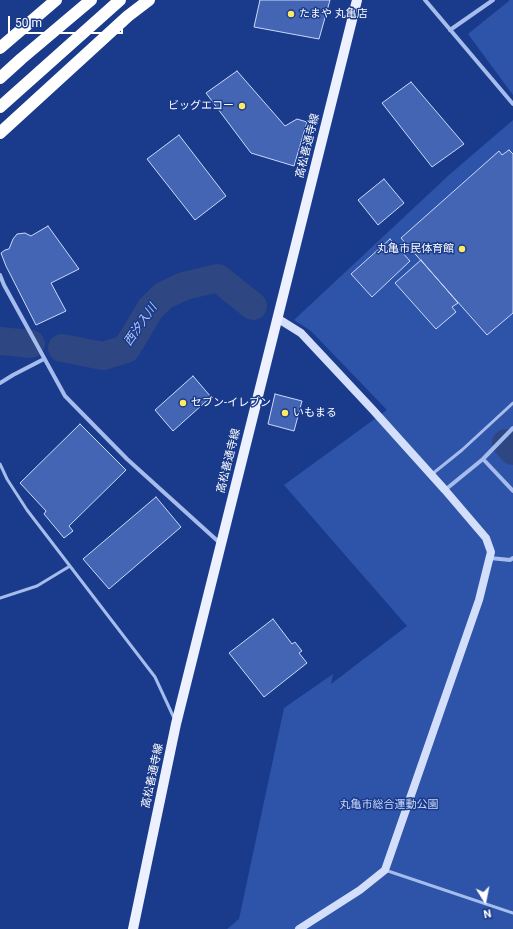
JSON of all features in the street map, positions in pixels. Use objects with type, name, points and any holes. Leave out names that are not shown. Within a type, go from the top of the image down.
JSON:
[{"type":"highway","points":[[0,48],[56,0]]},
{"type":"highway","points":[[0,78],[91,0]]},
{"type":"highway","points":[[0,107],[120,0]]},
{"type":"highway","points":[[0,133],[128,16],[149,0]]},
{"type":"main road","name":"高松善通寺線","points":[[133,929],[176,724],[357,0]]},
{"type":"street","points":[[425,0],[513,104]]},
{"type":"street","points":[[450,30],[493,0]]},
{"type":"street","points":[[0,275],[4,285],[65,396],[126,458],[221,544]]},
{"type":"street","points":[[277,318],[301,333],[446,490],[486,538],[491,552],[479,600],[385,870],[360,890],[299,929]]},
{"type":"street","points":[[0,383],[44,359]]},
{"type":"street","points":[[446,490],[483,459],[513,428]]},
{"type":"street","points":[[483,459],[513,490]]},
{"type":"street","points":[[490,558],[510,560],[513,558]]},
{"type":"lane","points":[[431,475],[462,450],[513,404]]},
{"type":"lane","points":[[0,464],[7,479],[27,510],[155,677],[176,724]]},
{"type":"lane","points":[[0,598],[37,586],[70,566]]},
{"type":"lane","points":[[385,870],[513,913]]},
{"type":"green space","points":[[510,0],[513,0],[513,95],[468,34]]},
{"type":"green space","name":"丸亀市総合運動公園","points":[[513,120],[513,929],[227,929],[239,919],[284,708],[333,674],[331,684],[407,626],[284,485],[387,410],[311,331],[294,320],[449,175]]},
{"type":"building","name":"たまや 丸亀店","points":[[260,0],[330,0],[319,39],[254,27]]},
{"type":"building","name":"ビッグエコー","points":[[237,71],[285,126],[297,119],[307,122],[294,166],[251,153],[206,93]]},
{"type":"building","points":[[411,82],[464,144],[432,167],[382,103]]},
{"type":"building","points":[[179,135],[226,196],[195,220],[147,159]]},
{"type":"building","name":"丸亀市民体育館","points":[[509,150],[513,154],[513,313],[487,335],[401,238],[499,151],[502,155]]},
{"type":"building","points":[[384,179],[404,203],[378,225],[358,200]]},
{"type":"building","points":[[48,226],[79,269],[51,283],[66,311],[36,325],[1,253],[9,249],[17,234],[25,233],[31,236]]},
{"type":"building","points":[[390,239],[410,261],[372,297],[351,274]]},
{"type":"building","points":[[421,260],[458,303],[452,307],[456,312],[436,329],[395,283]]},
{"type":"building","name":"セブン-イレブン","points":[[193,376],[211,397],[173,431],[155,410]]},
{"type":"building","name":"いもまる","points":[[275,394],[302,401],[294,431],[268,424]]},
{"type":"building","points":[[80,424],[126,470],[69,526],[73,531],[64,538],[44,514],[46,511],[20,483]]},
{"type":"building","points":[[156,497],[181,527],[109,589],[83,559]]},
{"type":"building","points":[[273,619],[292,644],[295,642],[302,651],[299,653],[307,663],[264,697],[229,653]]},
{"type":"waterway","name":"西汐入川","points":[[62,348],[103,356],[126,349],[150,309],[163,296],[184,286],[218,278],[253,306]]},
{"type":"waterway","name":"西汐入川","points":[[0,341],[31,344]]},
{"type":"waterway","name":"西汐入川","points":[[506,443],[513,451]]},
{"type":"place","name":"たまや 丸亀店","points":[[291,14]]},
{"type":"place","name":"ビッグエコー","points":[[242,106]]},
{"type":"place","name":"丸亀市民体育館","points":[[462,249]]},
{"type":"place","name":"セブン-イレブン","points":[[183,403]]},
{"type":"place","name":"いもまる","points":[[285,413]]}]
